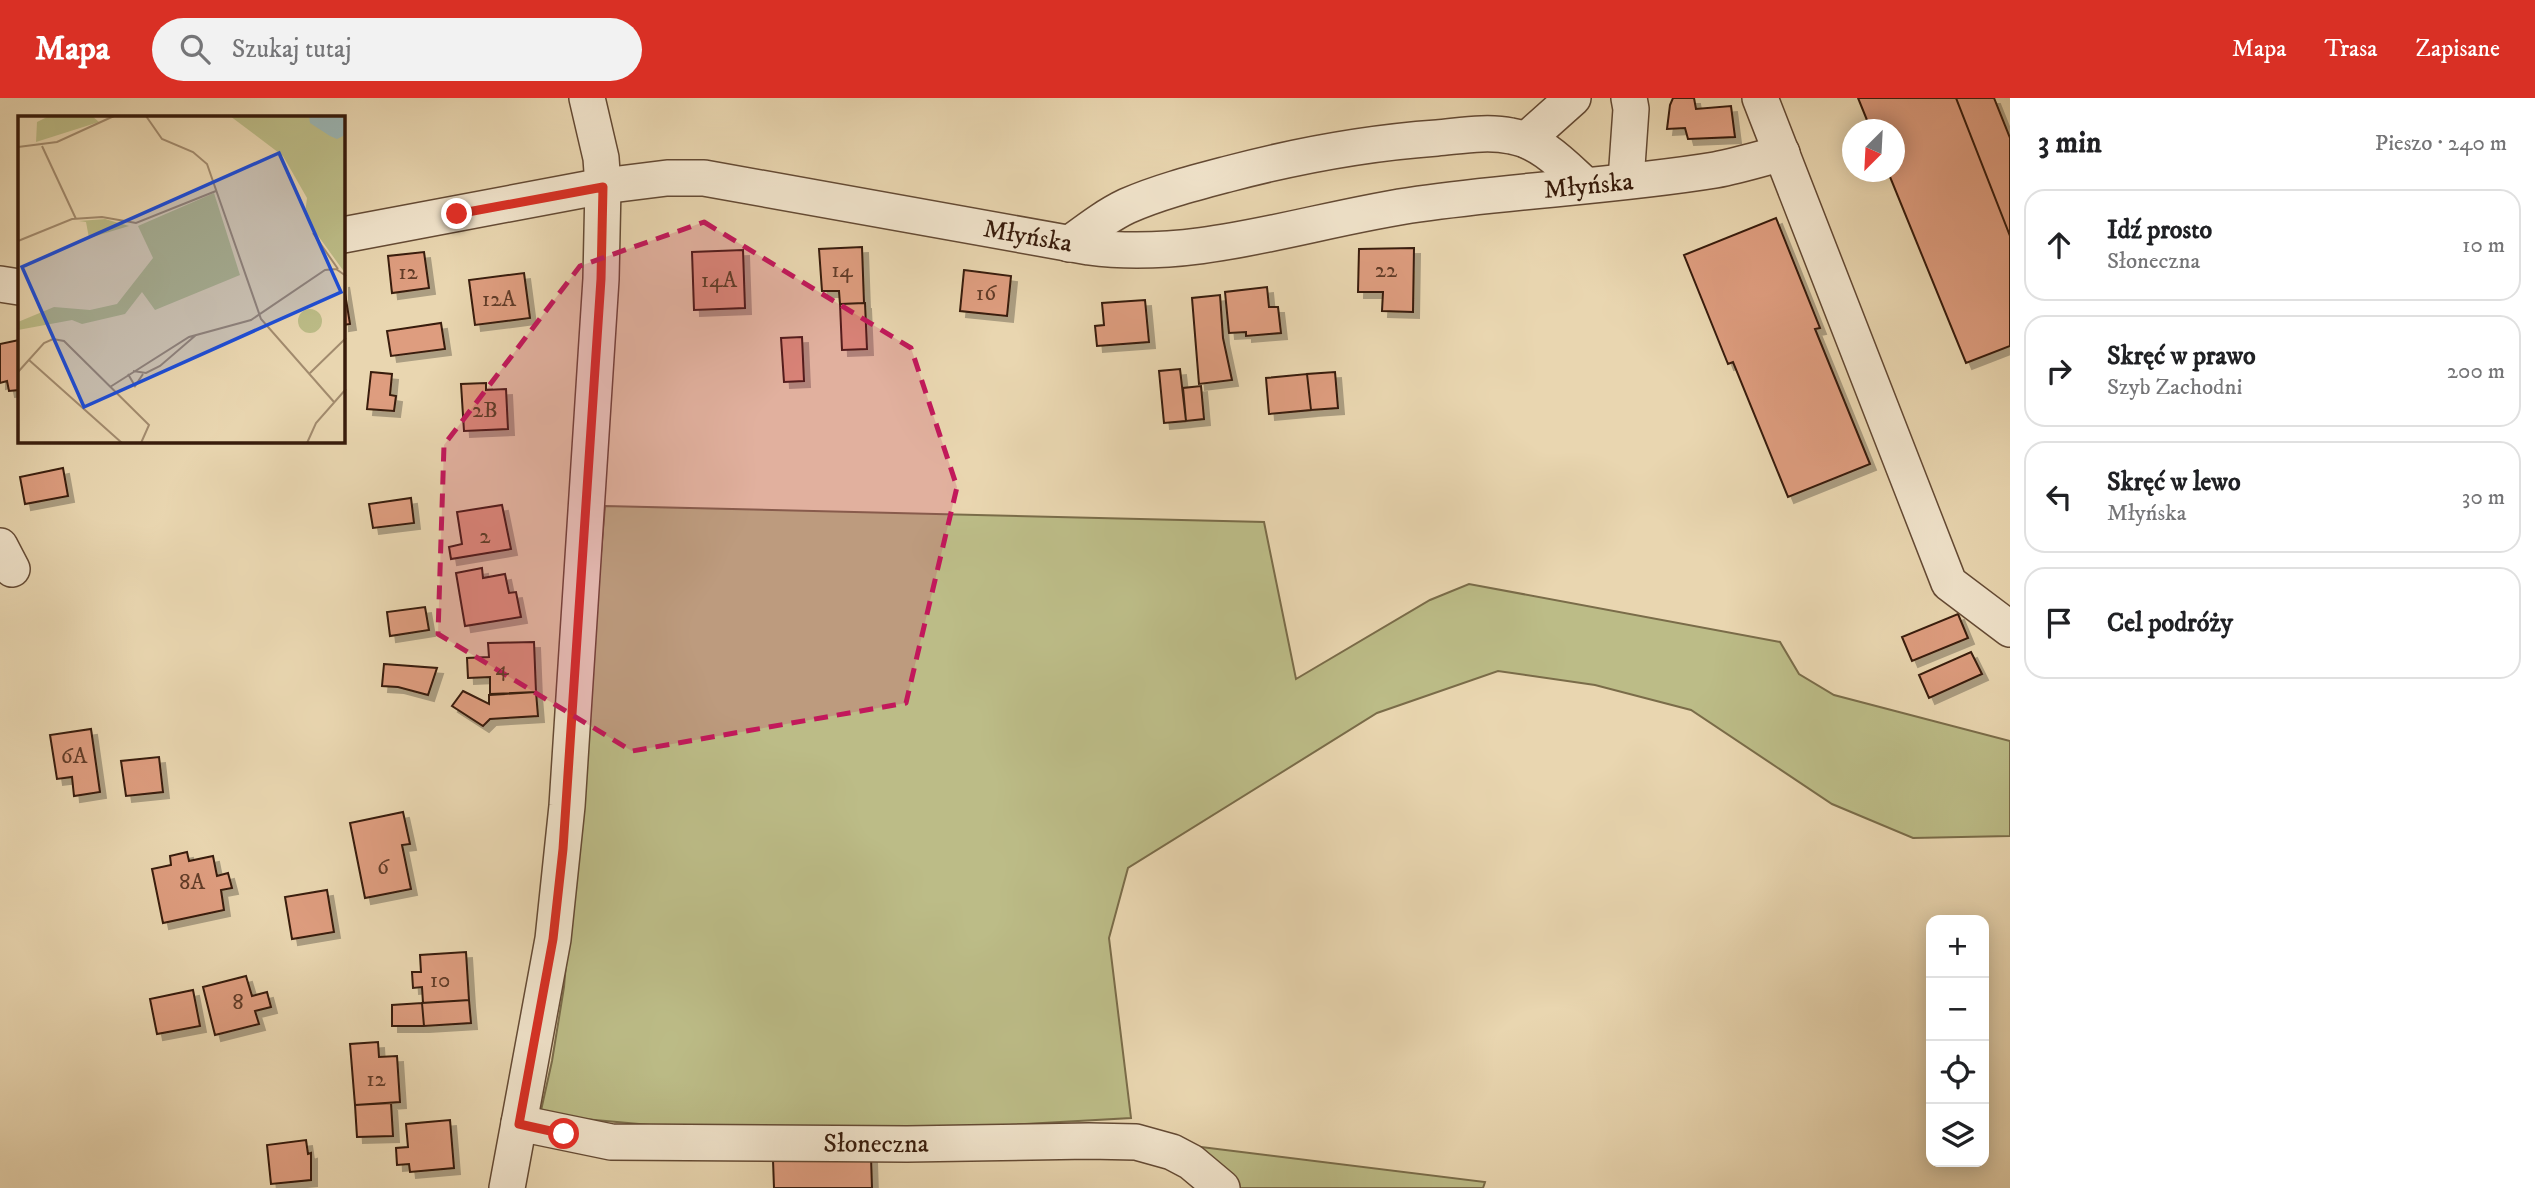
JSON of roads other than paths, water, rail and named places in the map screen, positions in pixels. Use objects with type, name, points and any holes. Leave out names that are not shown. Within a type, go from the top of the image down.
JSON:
[{"type":"street","points":[[507,1188],[553,939],[563,849],[601,279],[603,187],[598,143],[587,98]]},
{"type":"street","points":[[1526,140],[1573,98]]},
{"type":"street","points":[[1626,180],[1631,109],[1629,98]]},
{"type":"street","points":[[1760,98],[1949,583],[2010,629]]},
{"type":"street","points":[[1069,244],[1127,206],[1181,187],[1275,162],[1398,141],[1509,135],[1526,140],[1560,162],[1585,185]]},
{"type":"street","name":"Młyńska","points":[[345,235],[603,187],[667,178],[704,178],[1069,244],[1123,251],[1185,247],[1233,240],[1368,211],[1716,170],[1782,153]]},
{"type":"street","points":[[0,284],[18,287]]},
{"type":"street","name":"Słoneczna","points":[[519,1124],[611,1142],[1136,1142],[1172,1152],[1191,1162],[1222,1188]]}]
